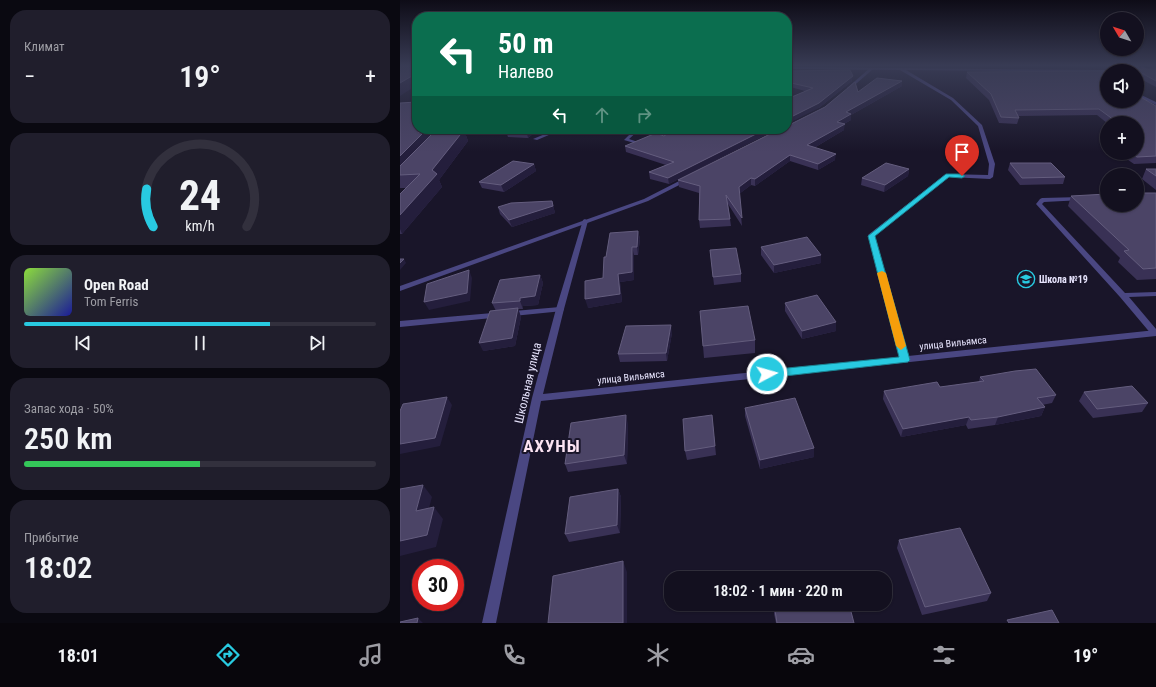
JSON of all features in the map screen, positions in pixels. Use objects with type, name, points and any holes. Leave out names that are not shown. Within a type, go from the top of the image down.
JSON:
[{"type":"street","points":[[905,360],[871,236],[948,175],[990,177],[992,164],[980,126],[952,99],[944,94]]},
{"type":"street","points":[[1144,98],[1156,104]]},
{"type":"street","points":[[540,134],[535,138],[547,134]]},
{"type":"street","points":[[633,134],[626,140],[639,144]]},
{"type":"street","points":[[400,289],[646,200],[694,175]]},
{"type":"street","points":[[1085,199],[1042,200],[1039,204],[1123,295],[1155,333]]},
{"type":"street","name":"Школьная улица","points":[[489,623],[537,398],[560,308],[585,221]]},
{"type":"street","points":[[1123,295],[1156,294]]},
{"type":"street","points":[[400,324],[560,308]]},
{"type":"street","name":"улица Вильямса","points":[[537,398],[1155,333]]},
{"type":"building","points":[[799,94],[830,94],[819,103],[792,116],[792,97]]},
{"type":"building","points":[[841,94],[878,94],[846,112],[851,114],[837,122],[845,124],[807,145],[836,154],[818,164],[790,155],[755,179],[751,178],[739,187],[742,218],[726,195],[730,219],[699,220],[700,186],[678,180],[770,134],[792,134],[792,124],[825,107]]},
{"type":"building","points":[[991,94],[1100,94],[1100,108],[1144,108],[1144,99],[1156,106],[1156,156],[1144,157],[1144,116],[1108,116],[1099,109],[1015,110],[1019,118],[1001,117]]},
{"type":"building","points":[[412,102],[412,134],[422,134],[400,156],[400,103]]},
{"type":"building","points":[[432,134],[461,134],[432,170],[437,174],[400,215],[400,194],[420,174],[400,175],[400,166]]},
{"type":"building","points":[[654,134],[664,136],[667,134],[756,134],[668,178],[649,172],[674,162],[625,146]]},
{"type":"building","points":[[513,161],[534,164],[501,185],[479,182]]},
{"type":"building","points":[[886,163],[909,169],[885,185],[862,178]]},
{"type":"building","points":[[1010,163],[1051,163],[1065,177],[1022,178]]},
{"type":"building","points":[[1146,169],[1156,169],[1156,176]]},
{"type":"building","points":[[1144,193],[1156,193],[1156,268],[1143,269],[1124,251],[1129,250],[1071,196],[1100,194],[1100,212],[1144,212]]},
{"type":"building","points":[[552,201],[553,206],[509,220],[498,207],[511,203]]},
{"type":"building","points":[[638,231],[637,247],[632,247],[632,272],[618,274],[620,294],[585,299],[585,281],[603,278],[604,257],[606,257],[610,233]]},
{"type":"building","points":[[807,237],[821,255],[774,265],[761,247]]},
{"type":"building","points":[[736,248],[741,274],[713,277],[710,250]]},
{"type":"building","points":[[469,270],[467,293],[424,302],[427,284]]},
{"type":"building","points":[[540,275],[535,296],[520,298],[520,301],[492,303],[500,280]]},
{"type":"building","points":[[817,295],[836,322],[802,331],[785,303]]},
{"type":"building","points":[[748,306],[755,340],[703,346],[700,311]]},
{"type":"building","points":[[518,308],[512,338],[479,343],[490,311]]},
{"type":"building","points":[[671,325],[666,353],[618,354],[626,326]]},
{"type":"building","points":[[1036,369],[1056,395],[1037,398],[1045,407],[998,417],[971,420],[969,417],[903,429],[884,391],[937,382],[940,387],[984,381],[980,377]]},
{"type":"building","points":[[1132,386],[1148,403],[1097,409],[1084,392]]},
{"type":"building","points":[[447,397],[435,438],[400,444],[400,411],[403,404]]},
{"type":"building","points":[[795,398],[814,448],[760,460],[745,408]]},
{"type":"building","points":[[626,415],[624,455],[565,464],[571,423]]},
{"type":"building","points":[[712,415],[715,446],[685,451],[683,419]]},
{"type":"building","points":[[423,485],[416,511],[434,507],[427,535],[400,541],[400,489]]},
{"type":"building","points":[[618,489],[617,525],[565,534],[570,497]]},
{"type":"building","points":[[960,528],[991,593],[925,607],[899,540]]},
{"type":"building","points":[[623,561],[623,623],[548,623],[553,576]]},
{"type":"building","points":[[1052,610],[1059,623],[1009,623],[1007,620]]},
{"type":"building","points":[[775,611],[851,611],[854,623],[777,623]]},
{"type":"building","points":[[418,618],[417,623],[400,623],[400,622]]},
{"type":"slow traffic","points":[[882,273],[901,346]]},
{"type":"place","name":"Школа №19","points":[[1026,279]]},
{"type":"district","name":"АХУНЫ","points":[[552,446]]},
{"type":"route","points":[[767,374],[905,360],[871,236],[948,175],[962,176]]}]
